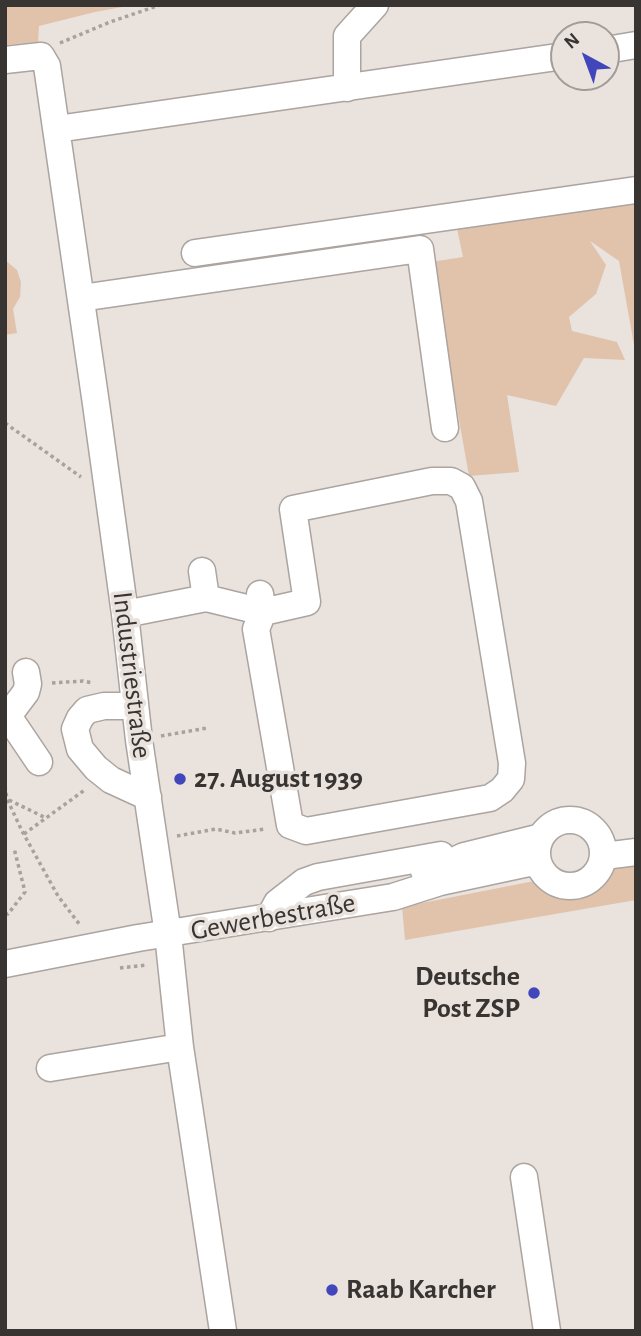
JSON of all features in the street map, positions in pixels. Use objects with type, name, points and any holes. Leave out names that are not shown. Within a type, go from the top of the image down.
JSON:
[{"type":"street","points":[[347,88],[347,36],[375,5]]},
{"type":"street","points":[[5,60],[41,55]]},
{"type":"street","name":"Industriestraße","points":[[41,55],[47,66],[82,298],[134,699],[168,934],[180,1046],[223,1331]]},
{"type":"street","points":[[57,129],[115,130],[178,121],[347,88],[550,58]]},
{"type":"street","points":[[195,253],[636,190]]},
{"type":"street","points":[[82,298],[152,298],[420,249],[444,428]]},
{"type":"street","points":[[125,614],[206,598],[261,603],[306,602],[293,509],[432,481],[452,481],[462,487],[469,501],[512,763],[511,779],[502,790],[489,798],[306,831],[290,825],[256,629],[261,603]]},
{"type":"street","points":[[202,571],[206,598]]},
{"type":"street","points":[[27,678],[26,692],[8,716],[39,762]]},
{"type":"street","points":[[134,699],[87,710],[75,729],[80,749],[96,768],[111,780],[148,797]]},
{"type":"street","name":"Gewerbestraße","points":[[7,957],[94,946],[393,897],[539,849],[547,829],[555,822],[565,820],[576,819],[594,829],[600,838],[604,856]]},
{"type":"street","points":[[269,918],[277,904],[304,882],[317,877],[440,855],[464,856],[539,849],[540,867],[546,876],[565,886],[575,886],[594,876],[604,856],[636,852]]},
{"type":"street","points":[[50,1068],[180,1046]]},
{"type":"street","points":[[524,1177],[547,1331]]},
{"type":"path","points":[[41,55],[53,46],[110,22],[160,5]]},
{"type":"path","points":[[5,423],[108,497]]},
{"type":"path","points":[[27,678],[83,681],[134,699]]},
{"type":"path","points":[[173,734],[207,728]]},
{"type":"path","points":[[23,834],[103,774]]},
{"type":"path","points":[[5,786],[7,799],[23,834],[58,896],[94,946]]},
{"type":"path","points":[[7,799],[46,818]]},
{"type":"path","points":[[194,832],[216,829],[236,833],[290,825]]},
{"type":"path","points":[[5,914],[8,914],[25,892],[14,848]]},
{"type":"shaded area","points":[[5,5],[133,5],[39,26],[38,42],[5,45]]},
{"type":"shaded area","points":[[636,198],[636,356],[619,261],[590,241],[606,265],[596,294],[569,317],[572,331],[617,342],[625,360],[584,358],[556,406],[507,395],[519,472],[469,476],[431,262],[463,257],[456,224]]},
{"type":"shaded area","points":[[5,260],[17,270],[21,282],[20,297],[13,309],[17,333],[5,335]]},
{"type":"shaded area","points":[[636,861],[636,900],[405,940],[402,907]]},
{"type":"place","name":"27. August 1939","points":[[180,779]]},
{"type":"place","name":"Deutsche Post ZSP","points":[[534,993]]},
{"type":"place","name":"Raab Karcher","points":[[332,1290]]}]
